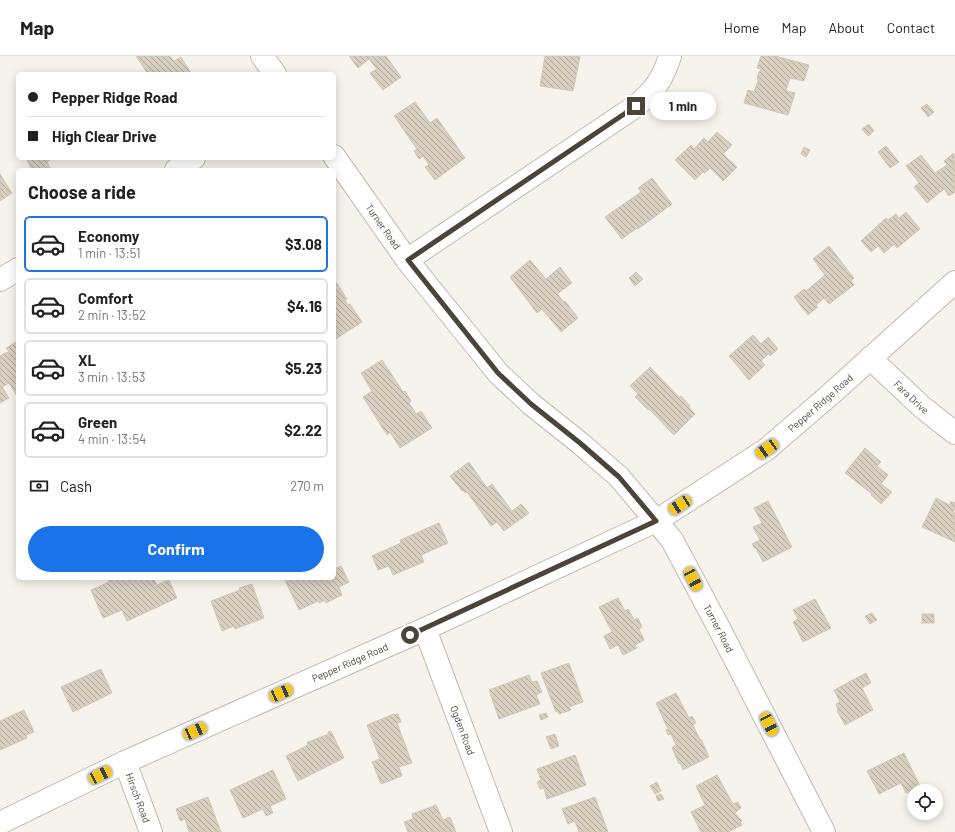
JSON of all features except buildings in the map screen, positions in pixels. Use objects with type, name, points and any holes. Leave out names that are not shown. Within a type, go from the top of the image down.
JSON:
[{"type":"street","points":[[262,56],[274,72]]},
{"type":"street","points":[[408,260],[636,106],[650,94],[661,80],[670,56]]},
{"type":"street","name":"Turner Road","points":[[336,159],[408,260],[498,373],[531,404],[580,443],[619,477],[672,540],[824,832]]},
{"type":"street","points":[[179,168],[191,160]]},
{"type":"street","points":[[0,280],[16,269]]},
{"type":"street","name":"Pepper Ridge Road","points":[[0,823],[126,762],[425,629],[656,521],[767,449],[832,393],[955,282]]},
{"type":"street","name":"Fara Drive","points":[[870,358],[922,407],[955,433]]},
{"type":"street","name":"Ogden Road","points":[[425,629],[501,832]]},
{"type":"street","name":"Hirsch Road","points":[[126,762],[151,832]]},
{"type":"route","points":[[410,635],[656,521],[619,477],[580,443],[531,404],[498,373],[408,260],[636,106]]}]
